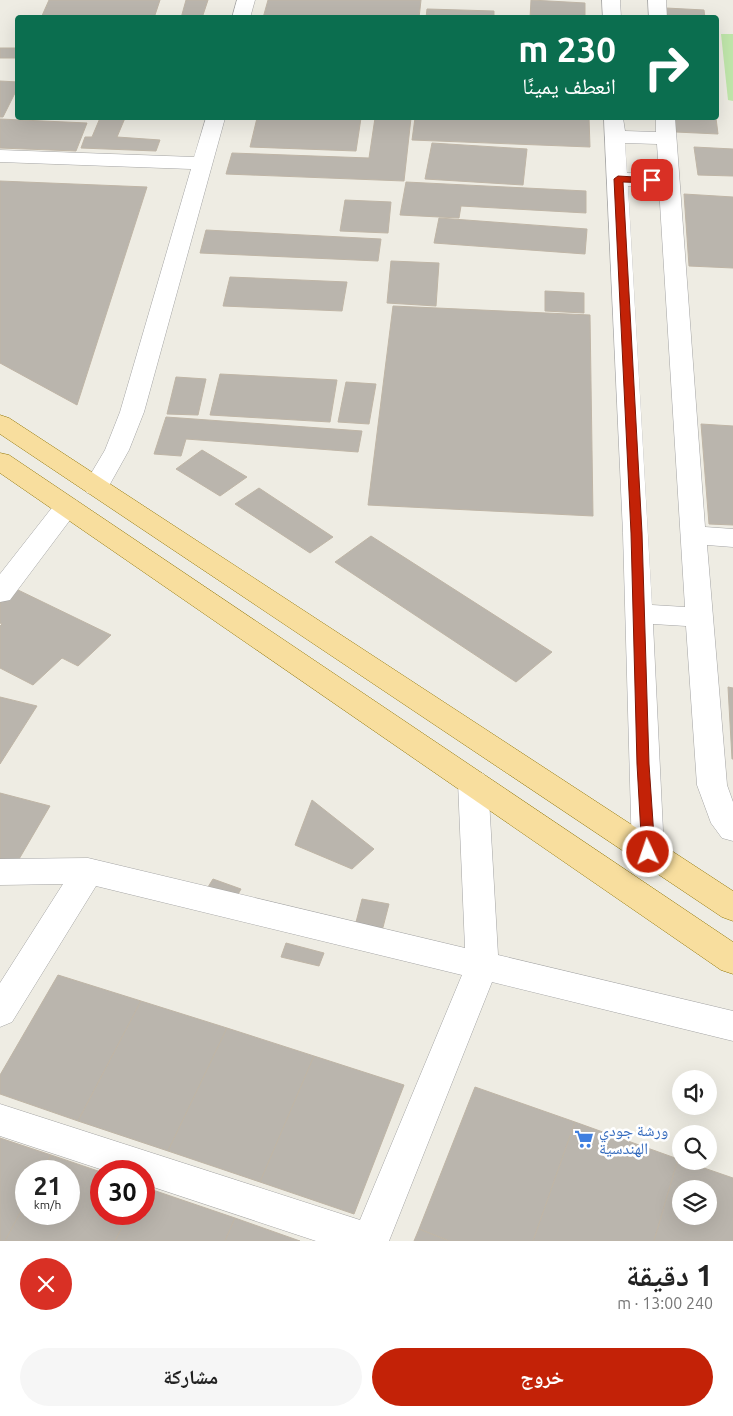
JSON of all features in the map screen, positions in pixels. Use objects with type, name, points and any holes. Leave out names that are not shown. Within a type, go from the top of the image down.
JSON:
[{"type":"main road","points":[[0,423],[550,784],[733,908]]},
{"type":"main road","points":[[0,461],[733,960]]},
{"type":"street","points":[[242,15],[246,0]]},
{"type":"street","points":[[611,0],[612,15]]},
{"type":"street","points":[[657,0],[658,15]]},
{"type":"street","points":[[96,487],[117,450],[132,412],[214,120]]},
{"type":"street","points":[[648,852],[636,533],[614,127],[665,128],[692,535],[700,616],[712,785],[722,815],[733,829]]},
{"type":"street","points":[[0,156],[202,163]]},
{"type":"street","points":[[618,179],[669,181]]},
{"type":"street","points":[[0,593],[67,506]]},
{"type":"street","points":[[692,535],[733,538]]},
{"type":"street","points":[[638,614],[700,616]]},
{"type":"street","points":[[0,1120],[370,1241],[482,966],[472,782]]},
{"type":"street","points":[[0,872],[88,872],[733,1026]]},
{"type":"street","points":[[0,1012],[88,872]]},
{"type":"green space","points":[[721,34],[733,34],[733,101],[728,100]]},
{"type":"building","points":[[49,0],[160,0],[155,15],[42,15]]},
{"type":"building","points":[[186,0],[208,0],[203,15],[182,15]]},
{"type":"building","points":[[268,0],[421,0],[419,15],[264,15]]},
{"type":"building","points":[[531,0],[585,3],[585,15],[530,15]]},
{"type":"building","points":[[666,8],[704,10],[705,15],[667,15]]},
{"type":"building","points":[[427,9],[494,11],[494,15],[426,15]]},
{"type":"building","points":[[0,48],[15,48],[15,58],[0,58]]},
{"type":"building","points":[[0,81],[15,82],[15,93],[3,117],[0,117]]},
{"type":"building","points":[[0,119],[87,123],[76,151],[0,148]]},
{"type":"building","points":[[99,120],[124,120],[117,137],[160,140],[156,151],[81,148],[85,137],[92,137]]},
{"type":"building","points":[[257,120],[361,120],[356,151],[250,147]]},
{"type":"building","points":[[375,120],[411,120],[404,181],[226,174],[232,153],[369,158]]},
{"type":"building","points":[[415,120],[589,120],[590,147],[412,140]]},
{"type":"building","points":[[675,120],[716,120],[718,134],[676,132]]},
{"type":"building","points":[[432,143],[527,149],[523,185],[425,179]]},
{"type":"building","points":[[694,147],[733,149],[733,176],[698,175]]},
{"type":"building","points":[[0,181],[147,187],[77,405],[0,363]]},
{"type":"building","points":[[406,182],[586,191],[586,213],[461,206],[459,218],[400,215]]},
{"type":"building","points":[[684,194],[733,197],[733,268],[689,266]]},
{"type":"building","points":[[345,200],[391,202],[388,233],[340,231]]},
{"type":"building","points":[[439,218],[587,229],[585,254],[434,243]]},
{"type":"building","points":[[206,230],[381,239],[378,261],[200,253]]},
{"type":"building","points":[[391,261],[439,263],[436,306],[387,303]]},
{"type":"building","points":[[230,277],[347,282],[342,311],[223,306]]},
{"type":"building","points":[[545,291],[584,293],[584,313],[545,311]]},
{"type":"building","points":[[393,306],[590,315],[593,516],[368,505]]},
{"type":"building","points":[[220,374],[337,380],[330,422],[210,415]]},
{"type":"building","points":[[176,377],[206,379],[198,415],[167,414]]},
{"type":"building","points":[[346,382],[376,384],[369,424],[338,422]]},
{"type":"building","points":[[166,417],[362,431],[358,452],[186,439],[181,456],[154,454]]},
{"type":"building","points":[[701,424],[733,426],[733,525],[709,524]]},
{"type":"building","points":[[202,450],[247,477],[220,496],[176,469]]},
{"type":"building","points":[[259,488],[333,537],[310,553],[235,504]]},
{"type":"building","points":[[371,536],[552,652],[516,682],[335,562]]},
{"type":"building","points":[[16,589],[111,635],[78,666],[62,658],[33,685],[0,668],[0,626],[2,624],[0,623],[0,603]]},
{"type":"building","points":[[728,687],[733,688],[733,759],[732,759]]},
{"type":"building","points":[[0,697],[37,706],[0,764]]},
{"type":"building","points":[[0,793],[50,806],[8,878],[0,875]]},
{"type":"building","points":[[312,800],[374,849],[352,869],[295,845]]},
{"type":"building","points":[[213,879],[241,889],[232,905],[203,895]]},
{"type":"building","points":[[362,899],[389,904],[382,931],[355,926]]},
{"type":"building","points":[[286,943],[324,953],[319,966],[281,957]]},
{"type":"building","points":[[58,975],[141,1001],[78,1121],[0,1094],[0,1075]]},
{"type":"building","points":[[141,1001],[227,1028],[168,1151],[78,1121]]},
{"type":"building","points":[[227,1028],[314,1056],[260,1182],[168,1151]]},
{"type":"building","points":[[314,1056],[404,1085],[354,1214],[260,1182]]},
{"type":"building","points":[[475,1087],[575,1122],[533,1241],[449,1241],[419,1229]]},
{"type":"building","points":[[575,1122],[672,1157],[672,1170],[675,1170],[654,1241],[533,1241]]},
{"type":"building","points":[[0,1138],[51,1155],[48,1160],[15,1160],[15,1222],[5,1241],[0,1241]]},
{"type":"building","points":[[51,1155],[66,1160],[48,1160]]},
{"type":"building","points":[[80,1165],[90,1168],[90,1225],[123,1225],[115,1241],[5,1241],[15,1222],[15,1225],[80,1225]]},
{"type":"building","points":[[675,1170],[710,1170],[733,1178],[733,1241],[654,1241]]},
{"type":"building","points":[[155,1191],[235,1218],[225,1241],[115,1241],[123,1225],[155,1225]]},
{"type":"building","points":[[235,1218],[300,1241],[225,1241]]},
{"type":"building","points":[[419,1229],[449,1241],[414,1241]]},
{"type":"place","name":"ورشة جودي الهندسية","points":[[584,1139]]},
{"type":"route","points":[[648,852],[643,764],[636,533],[618,179],[652,180]]}]
